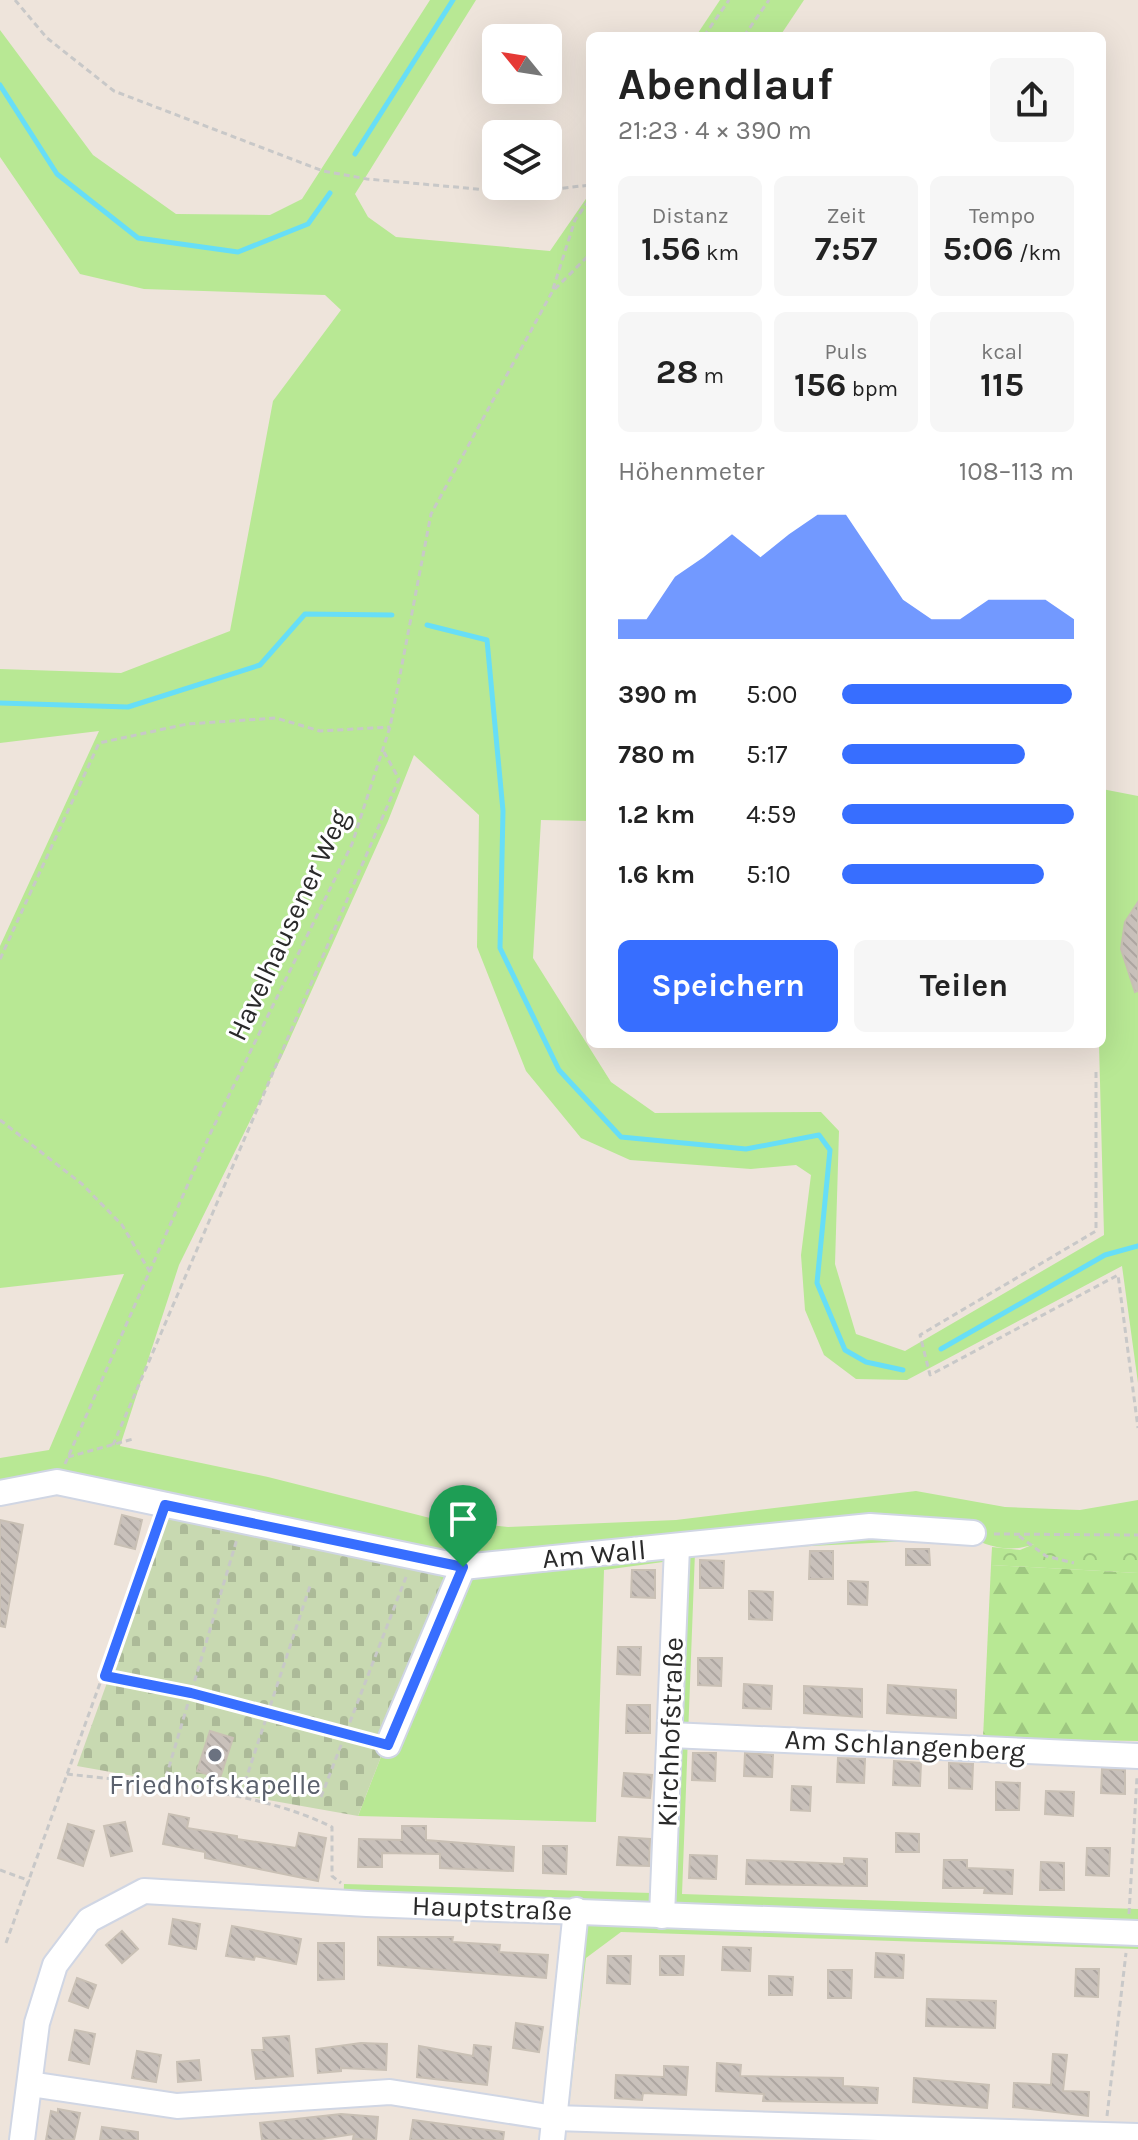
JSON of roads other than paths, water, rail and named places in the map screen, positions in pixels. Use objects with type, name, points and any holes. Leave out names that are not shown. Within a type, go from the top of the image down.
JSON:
[{"type":"street","name":"Am Wall","points":[[0,1493],[57,1482],[463,1567],[870,1526],[973,1533]]},
{"type":"street","name":"Kirchhofstraße","points":[[662,1916],[677,1547]]},
{"type":"street","points":[[388,1745],[463,1567]]},
{"type":"street","name":"Am Schlangenberg","points":[[671,1735],[1138,1756]]},
{"type":"street","name":"Hauptstraße","points":[[22,2140],[37,2023],[55,1965],[89,1920],[144,1891],[367,1904],[1138,1933]]},
{"type":"street","points":[[553,2129],[576,1910]]},
{"type":"street","points":[[30,2084],[177,2106],[390,2092],[553,2129],[1138,2136]]},
{"type":"waterway","points":[[355,154],[453,0]]},
{"type":"waterway","points":[[0,85],[57,174],[138,238],[238,252],[308,224],[330,193]]},
{"type":"waterway","points":[[0,703],[128,707],[260,665],[305,614],[392,615]]},
{"type":"waterway","points":[[427,625],[487,640],[503,811],[500,948],[559,1070],[621,1137],[746,1149],[819,1135],[830,1150],[817,1283],[845,1350],[866,1362],[903,1370]]},
{"type":"waterway","points":[[941,1349],[1105,1255],[1138,1246]]},
{"type":"place","name":"Friedhofskapelle","points":[[215,1755]]}]
